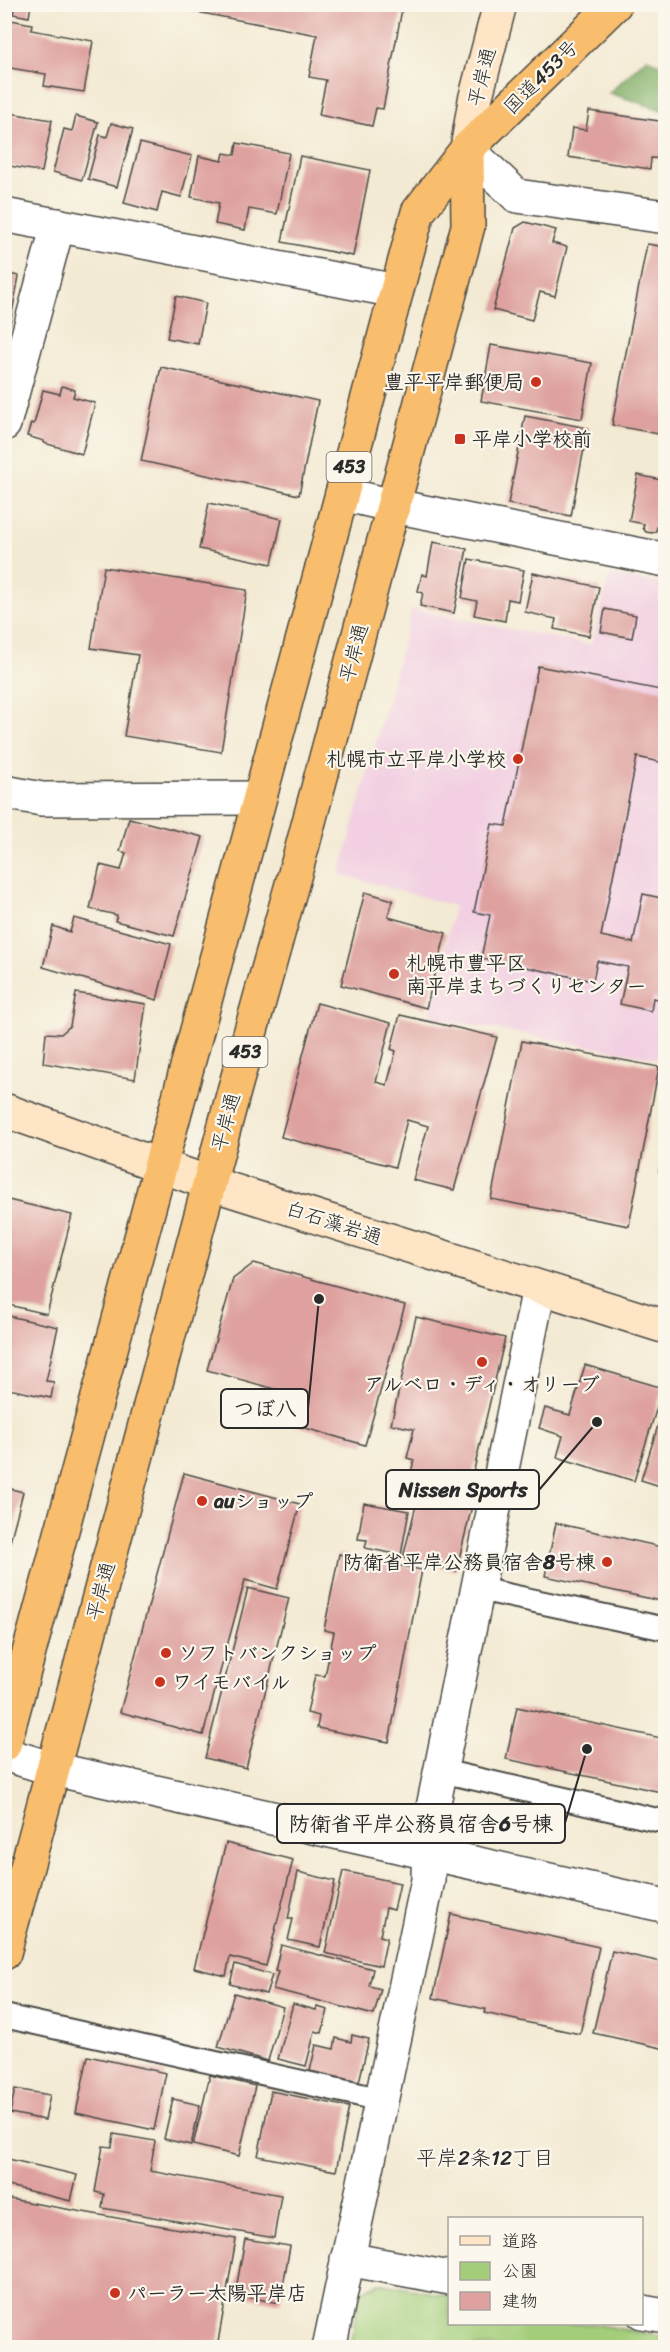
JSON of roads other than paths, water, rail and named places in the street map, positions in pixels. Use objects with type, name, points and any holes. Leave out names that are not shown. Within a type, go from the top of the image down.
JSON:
[{"type":"highway","name":"国道453号","points":[[467,149],[615,4]]},
{"type":"highway","name":"平岸通","points":[[4,1745],[418,212],[467,149]]},
{"type":"highway","name":"平岸通","points":[[4,1953],[209,1183],[468,226],[467,149]]},
{"type":"main road","name":"平岸通","points":[[467,149],[475,100],[500,4]]},
{"type":"main road","name":"白石藻岩通","points":[[4,1110],[209,1183],[666,1327]]},
{"type":"street","points":[[467,149],[517,196],[666,217]]},
{"type":"street","points":[[4,215],[396,291]]},
{"type":"street","points":[[4,424],[58,225]]},
{"type":"street","points":[[342,494],[666,560]]},
{"type":"street","points":[[4,792],[42,799],[259,798]]},
{"type":"street","points":[[329,2348],[428,1880],[429,1827],[539,1288]]},
{"type":"street","points":[[4,1754],[53,1769],[666,1906]]},
{"type":"street","points":[[347,2259],[448,2278]]},
{"type":"street","points":[[643,2312],[666,2316]]},
{"type":"lane","points":[[479,1589],[666,1629]]},
{"type":"lane","points":[[441,1771],[666,1822]]},
{"type":"lane","points":[[4,2016],[383,2100]]},
{"type":"place","name":"豊平平岸郵便局","points":[[536,382]]},
{"type":"place","name":"平岸小学校前","points":[[460,439]]},
{"type":"place","name":"札幌市立平岸小学校","points":[[518,759]]},
{"type":"place","name":"札幌市豊平区 南平岸まちづくりセンター","points":[[394,974]]},
{"type":"place","name":"つぼ八","points":[[319,1299]]},
{"type":"place","name":"アルベロ・ディ・オリーブ","points":[[482,1362]]},
{"type":"place","name":"Nissen Sports","points":[[597,1422]]},
{"type":"place","name":"auショップ","points":[[202,1501]]},
{"type":"place","name":"防衛省平岸公務員宿舎8号棟","points":[[607,1562]]},
{"type":"place","name":"ソフトバンクショップ","points":[[166,1653]]},
{"type":"place","name":"ワイモバイル","points":[[160,1682]]},
{"type":"place","name":"防衛省平岸公務員宿舎6号棟","points":[[587,1749]]},
{"type":"place","name":"パーラー太陽平岸店","points":[[115,2293]]},
{"type":"district","name":"平岸2条12丁目","points":[[485,2158]]}]
